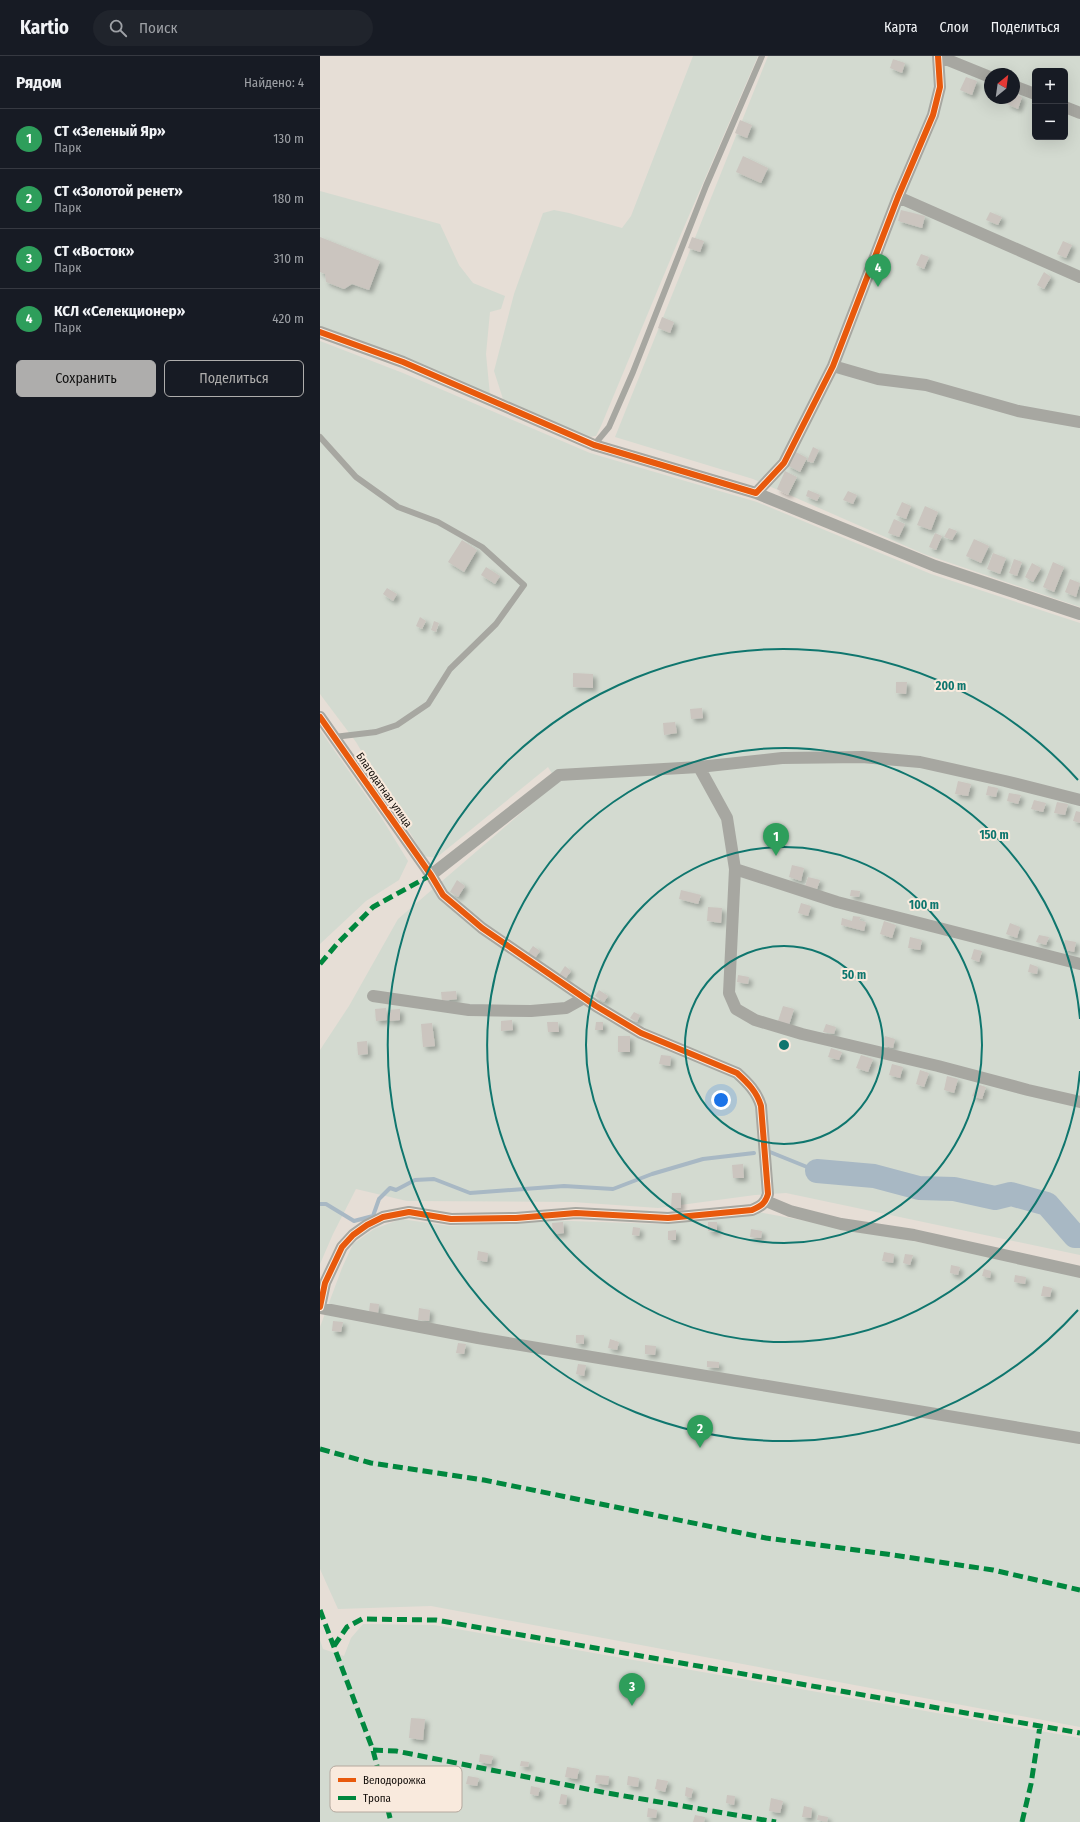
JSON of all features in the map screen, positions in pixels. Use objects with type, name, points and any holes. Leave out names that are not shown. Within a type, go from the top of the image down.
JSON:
[{"type":"street","points":[[756,494],[784,462],[833,366],[898,197],[933,115],[940,87],[938,56],[984,75]]},
{"type":"street","points":[[1020,88],[1032,93]]},
{"type":"street","points":[[1068,108],[1080,113]]},
{"type":"street","points":[[898,197],[1080,277]]},
{"type":"street","points":[[320,332],[403,362],[594,445],[756,494],[936,566],[1080,614]]},
{"type":"street","points":[[833,366],[878,379],[926,385],[1018,411],[1080,422]]},
{"type":"street","name":"Благодатная улица","points":[[320,717],[431,875],[443,895],[482,928],[584,998],[640,1033],[737,1073],[747,1082],[758,1095],[761,1106],[768,1194],[766,1202]]},
{"type":"street","points":[[431,875],[559,774],[700,767],[782,758],[869,757],[920,762],[1080,800]]},
{"type":"street","points":[[700,767],[727,818],[735,869],[729,993],[736,1009],[756,1020],[802,1034],[938,1066],[1080,1102]]},
{"type":"street","points":[[735,869],[837,902],[1080,964]]},
{"type":"street","points":[[373,996],[468,1010],[523,1011],[566,1008],[584,998]]},
{"type":"street","points":[[1080,1272],[914,1235],[841,1224],[790,1211],[766,1202],[752,1210],[668,1218],[576,1213],[516,1218],[452,1219],[409,1212],[383,1217],[367,1225],[353,1235],[342,1247],[325,1283],[320,1308],[478,1338],[1080,1438]]},
{"type":"lane","points":[[594,445],[609,427],[633,372],[706,186],[762,56]]},
{"type":"lane","points":[[320,437],[356,477],[368,486],[398,507],[438,522],[482,547],[524,585],[496,624],[450,669],[428,704],[397,724],[376,732],[334,737]]},
{"type":"shaded area","points":[[693,56],[758,56],[681,234],[601,426],[596,436],[589,437],[503,399],[494,371],[514,294],[543,213],[554,210],[622,228],[631,216]]},
{"type":"shaded area","points":[[768,56],[1080,56],[1080,607],[924,554],[753,479],[615,437]]},
{"type":"shaded area","points":[[320,191],[440,224],[459,265],[473,283],[505,296],[501,309],[490,312],[486,354],[490,395],[320,328]]},
{"type":"shaded area","points":[[320,341],[403,373],[590,453],[757,502],[931,574],[1080,623],[1080,1255],[786,1193],[755,1195],[658,1208],[573,1202],[407,1201],[356,1189],[333,1234],[320,1264],[320,1050],[349,1006],[398,919],[557,782],[548,767],[436,858],[424,856],[356,742],[320,694]]},
{"type":"shaded area","points":[[320,730],[381,817],[408,861],[399,880],[366,901],[320,944]]},
{"type":"shaded area","points":[[758,1212],[909,1240],[1080,1276],[1080,1727],[431,1606],[338,1609],[320,1569],[320,1327],[342,1268],[353,1244],[374,1229],[401,1219],[450,1226],[541,1220],[661,1224]]},
{"type":"shaded area","points":[[363,1624],[434,1625],[1080,1738],[1080,1822],[320,1822],[320,1640],[323,1649],[344,1656],[351,1638]]},
{"type":"building","points":[[893,59],[905,63],[902,73],[890,68]]},
{"type":"building","points":[[966,77],[977,81],[972,95],[960,90]]},
{"type":"building","points":[[1007,104],[1020,104],[1018,109]]},
{"type":"building","points":[[740,120],[752,125],[747,138],[735,133]]},
{"type":"building","points":[[743,156],[768,168],[761,183],[736,172]]},
{"type":"building","points":[[901,210],[925,216],[922,228],[898,221]]},
{"type":"building","points":[[990,212],[1002,217],[998,225],[986,220]]},
{"type":"building","points":[[320,237],[380,261],[369,290],[352,284],[344,289],[326,282],[325,274],[320,272]]},
{"type":"building","points":[[692,237],[704,241],[700,252],[688,248]]},
{"type":"building","points":[[1063,241],[1072,245],[1066,258],[1057,254]]},
{"type":"building","points":[[921,254],[929,257],[924,269],[916,265]]},
{"type":"building","points":[[1044,272],[1051,277],[1044,289],[1037,285]]},
{"type":"building","points":[[662,317],[674,322],[670,333],[658,328]]},
{"type":"building","points":[[813,447],[819,450],[813,463],[807,461]]},
{"type":"building","points":[[794,451],[807,458],[800,472],[787,465]]},
{"type":"building","points":[[785,471],[797,477],[788,495],[777,489]]},
{"type":"building","points":[[808,490],[820,495],[817,501],[806,496]]},
{"type":"building","points":[[848,491],[857,495],[853,504],[843,500]]},
{"type":"building","points":[[902,502],[911,506],[906,519],[896,515]]},
{"type":"building","points":[[925,506],[938,512],[931,530],[917,525]]},
{"type":"building","points":[[894,519],[905,524],[899,537],[888,533]]},
{"type":"building","points":[[949,528],[957,531],[952,540],[944,537]]},
{"type":"building","points":[[935,533],[942,536],[936,550],[929,547]]},
{"type":"building","points":[[974,539],[989,546],[981,563],[966,556]]},
{"type":"building","points":[[462,540],[477,550],[464,572],[448,562]]},
{"type":"building","points":[[993,553],[1006,558],[1000,574],[987,569]]},
{"type":"building","points":[[1014,559],[1022,562],[1017,576],[1009,573]]},
{"type":"building","points":[[1053,562],[1064,567],[1054,592],[1043,587]]},
{"type":"building","points":[[1032,563],[1041,568],[1033,582],[1025,577]]},
{"type":"building","points":[[486,567],[500,576],[495,584],[481,575]]},
{"type":"building","points":[[1070,579],[1080,583],[1076,597],[1065,592]]},
{"type":"building","points":[[387,588],[397,594],[393,601],[383,594]]},
{"type":"building","points":[[420,617],[426,621],[422,629],[416,626]]},
{"type":"building","points":[[434,621],[439,623],[436,632],[431,630]]},
{"type":"building","points":[[573,673],[593,674],[593,688],[573,687]]},
{"type":"building","points":[[896,682],[907,682],[906,694],[896,693]]},
{"type":"building","points":[[702,708],[703,718],[691,719],[690,709]]},
{"type":"building","points":[[675,722],[677,733],[664,735],[663,723]]},
{"type":"building","points":[[958,781],[971,784],[968,796],[955,794]]},
{"type":"building","points":[[988,786],[998,788],[996,797],[986,795]]},
{"type":"building","points":[[1009,793],[1021,795],[1018,804],[1007,801]]},
{"type":"building","points":[[1034,800],[1046,803],[1043,812],[1031,809]]},
{"type":"building","points":[[1057,802],[1068,804],[1065,815],[1054,813]]},
{"type":"building","points":[[1076,811],[1080,812],[1080,823],[1073,821]]},
{"type":"building","points":[[792,865],[804,868],[801,881],[789,877]]},
{"type":"building","points":[[808,877],[820,880],[817,889],[805,886]]},
{"type":"building","points":[[457,880],[465,886],[458,897],[450,892]]},
{"type":"building","points":[[681,890],[701,895],[698,904],[679,899]]},
{"type":"building","points":[[851,890],[860,891],[859,897],[850,896]]},
{"type":"building","points":[[801,903],[811,906],[808,916],[798,913]]},
{"type":"building","points":[[708,907],[722,908],[721,923],[707,921]]},
{"type":"building","points":[[853,916],[861,917],[859,920],[866,922],[864,931],[841,925],[842,918],[852,921]]},
{"type":"building","points":[[884,921],[896,925],[892,938],[880,934]]},
{"type":"building","points":[[1010,923],[1020,927],[1017,938],[1006,934]]},
{"type":"building","points":[[1039,935],[1049,937],[1046,945],[1036,942]]},
{"type":"building","points":[[910,937],[922,940],[920,950],[908,948]]},
{"type":"building","points":[[1065,940],[1076,942],[1074,952],[1063,949]]},
{"type":"building","points":[[533,946],[540,951],[535,958],[528,953]]},
{"type":"building","points":[[974,949],[982,951],[979,962],[971,959]]},
{"type":"building","points":[[1030,964],[1038,967],[1037,974],[1028,972]]},
{"type":"building","points":[[565,966],[571,971],[565,979],[559,975]]},
{"type":"building","points":[[738,975],[749,977],[748,984],[737,982]]},
{"type":"building","points":[[599,990],[608,996],[604,1002],[595,996]]},
{"type":"building","points":[[456,991],[457,999],[442,1001],[441,992]]},
{"type":"building","points":[[783,1006],[794,1009],[789,1025],[778,1021]]},
{"type":"building","points":[[386,1008],[387,1020],[376,1021],[375,1009]]},
{"type":"building","points":[[400,1009],[400,1020],[389,1021],[388,1010]]},
{"type":"building","points":[[634,1012],[640,1015],[637,1022],[630,1018]]},
{"type":"building","points":[[512,1020],[513,1030],[501,1031],[501,1021]]},
{"type":"building","points":[[547,1022],[558,1022],[559,1032],[548,1032]]},
{"type":"building","points":[[596,1022],[603,1022],[603,1030],[595,1030]]},
{"type":"building","points":[[432,1023],[435,1046],[423,1047],[421,1024]]},
{"type":"building","points":[[826,1024],[836,1027],[834,1034],[823,1032]]},
{"type":"building","points":[[618,1036],[630,1036],[630,1052],[618,1052]]},
{"type":"building","points":[[885,1036],[895,1039],[893,1048],[882,1045]]},
{"type":"building","points":[[367,1041],[368,1054],[358,1055],[357,1042]]},
{"type":"building","points":[[831,1048],[842,1052],[839,1060],[828,1057]]},
{"type":"building","points":[[661,1055],[671,1056],[670,1066],[659,1064]]},
{"type":"building","points":[[861,1055],[873,1059],[868,1072],[856,1068]]},
{"type":"building","points":[[892,1064],[903,1067],[900,1078],[889,1075]]},
{"type":"building","points":[[920,1070],[929,1073],[924,1087],[916,1084]]},
{"type":"building","points":[[947,1076],[958,1079],[954,1093],[944,1090]]},
{"type":"building","points":[[977,1084],[986,1087],[982,1099],[972,1096]]},
{"type":"building","points":[[743,1164],[744,1178],[733,1178],[732,1165]]},
{"type":"building","points":[[672,1193],[681,1193],[681,1208],[671,1208]]},
{"type":"building","points":[[563,1222],[564,1233],[553,1234],[552,1223]]},
{"type":"building","points":[[708,1222],[717,1222],[717,1232],[708,1231]]},
{"type":"building","points":[[633,1227],[640,1228],[639,1236],[632,1235]]},
{"type":"building","points":[[751,1229],[762,1231],[761,1238],[750,1237]]},
{"type":"building","points":[[676,1230],[676,1240],[668,1240],[668,1231]]},
{"type":"building","points":[[478,1251],[488,1253],[487,1262],[477,1260]]},
{"type":"building","points":[[884,1252],[894,1254],[893,1263],[882,1261]]},
{"type":"building","points":[[905,1254],[913,1255],[910,1265],[903,1263]]},
{"type":"building","points":[[951,1265],[960,1267],[958,1275],[950,1273]]},
{"type":"building","points":[[984,1269],[991,1271],[990,1278],[982,1276]]},
{"type":"building","points":[[1015,1275],[1026,1277],[1025,1284],[1014,1282]]},
{"type":"building","points":[[1043,1286],[1052,1288],[1050,1297],[1041,1296]]},
{"type":"building","points":[[370,1303],[379,1304],[378,1313],[369,1312]]},
{"type":"building","points":[[419,1308],[430,1310],[429,1321],[418,1320]]},
{"type":"building","points":[[333,1321],[343,1322],[341,1332],[332,1331]]},
{"type":"building","points":[[576,1335],[584,1335],[584,1344],[576,1343]]},
{"type":"building","points":[[610,1339],[619,1342],[617,1350],[608,1348]]},
{"type":"building","points":[[458,1343],[466,1344],[464,1354],[456,1353]]},
{"type":"building","points":[[645,1345],[656,1346],[655,1355],[645,1354]]},
{"type":"building","points":[[707,1361],[719,1362],[719,1368],[707,1367]]},
{"type":"building","points":[[578,1364],[586,1365],[584,1376],[576,1374]]},
{"type":"building","points":[[411,1718],[425,1719],[423,1740],[409,1738]]},
{"type":"building","points":[[480,1754],[493,1756],[491,1764],[479,1762]]},
{"type":"building","points":[[521,1761],[529,1762],[528,1767],[520,1766]]},
{"type":"building","points":[[567,1767],[579,1769],[577,1779],[565,1777]]},
{"type":"building","points":[[596,1775],[609,1776],[608,1785],[595,1783]]},
{"type":"building","points":[[468,1776],[479,1778],[477,1786],[466,1784]]},
{"type":"building","points":[[628,1776],[639,1778],[638,1787],[627,1785]]},
{"type":"building","points":[[657,1779],[668,1781],[665,1792],[655,1789]]},
{"type":"building","points":[[531,1786],[540,1788],[538,1796],[530,1794]]},
{"type":"building","points":[[686,1787],[693,1789],[691,1798],[685,1796]]},
{"type":"building","points":[[561,1794],[567,1795],[566,1805],[559,1804]]},
{"type":"building","points":[[727,1795],[735,1796],[734,1805],[726,1803]]},
{"type":"building","points":[[771,1798],[783,1801],[780,1813],[769,1811]]},
{"type":"building","points":[[804,1806],[812,1808],[811,1818],[802,1817]]},
{"type":"building","points":[[648,1808],[657,1810],[656,1818],[647,1817]]},
{"type":"building","points":[[695,1815],[705,1817],[704,1822],[693,1822]]},
{"type":"building","points":[[818,1815],[828,1817],[827,1822],[817,1820]]},
{"type":"waterway","points":[[770,1152],[817,1171]]},
{"type":"waterway","points":[[320,1204],[326,1204],[354,1221],[373,1216],[379,1199],[390,1188],[396,1190],[415,1180],[434,1179],[470,1193],[564,1186],[613,1189],[652,1174],[703,1159],[754,1153]]},
{"type":"waterway","points":[[817,1171],[874,1176],[919,1188],[954,1189],[995,1198],[1011,1194],[1047,1204],[1075,1236],[1080,1236]]},
{"type":"marked path","points":[[320,964],[373,907],[431,875]]},
{"type":"marked path","points":[[320,1449],[371,1463],[484,1480],[766,1538],[993,1570],[1080,1590]]},
{"type":"marked path","points":[[320,1610],[373,1750],[377,1766]]},
{"type":"marked path","points":[[334,1646],[347,1627],[362,1619],[436,1620],[1080,1733]]},
{"type":"marked path","points":[[1022,1822],[1031,1784],[1040,1726]]},
{"type":"marked path","points":[[373,1750],[396,1751],[607,1793],[776,1822]]},
{"type":"marked path","points":[[388,1812],[391,1822]]},
{"type":"cycle path","points":[[320,332],[403,362],[594,445],[756,493],[784,463],[833,366],[898,197],[933,115],[940,87],[938,56]]},
{"type":"cycle path","points":[[320,717],[431,875],[443,895],[482,928],[596,1006],[641,1033],[737,1073],[748,1084],[755,1092],[761,1106],[768,1194],[766,1200],[752,1210],[668,1218],[576,1213],[516,1218],[451,1219],[409,1212],[383,1217],[367,1225],[353,1235],[342,1247],[325,1283],[320,1307]]},
{"type":"place","name":"КСЛ «Селекционер»","points":[[878,287]]},
{"type":"place","name":"СТ «Зеленый Яр»","points":[[776,856]]},
{"type":"place","name":"СТ «Золотой ренет»","points":[[700,1448]]},
{"type":"place","name":"СТ «Восток»","points":[[632,1706]]}]
